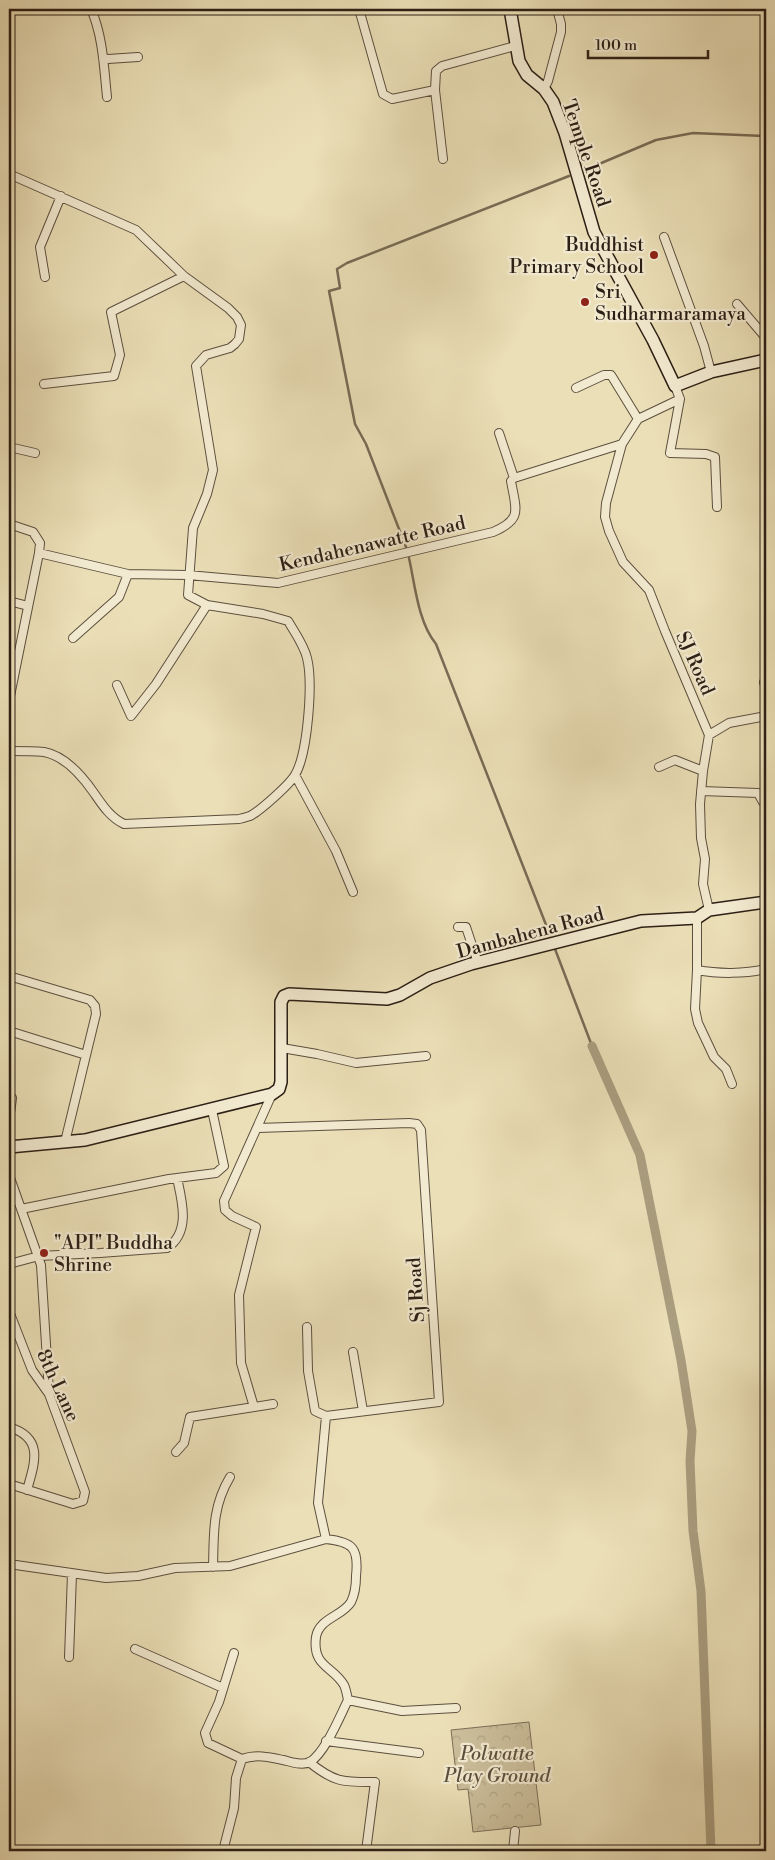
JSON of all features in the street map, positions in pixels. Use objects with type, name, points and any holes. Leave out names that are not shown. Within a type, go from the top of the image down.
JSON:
[{"type":"street","points":[[90,9],[96,20],[107,97]]},
{"type":"street","points":[[359,9],[383,94],[392,99],[435,90]]},
{"type":"street","name":"Temple Road","points":[[510,9],[519,61],[526,75],[544,89],[553,102],[566,133],[594,232],[653,340],[674,386]]},
{"type":"street","points":[[544,89],[548,81],[561,32],[557,9]]},
{"type":"street","points":[[442,159],[435,90],[438,67],[515,46]]},
{"type":"street","points":[[102,58],[108,60],[138,57]]},
{"type":"street","points":[[9,174],[136,230],[184,276],[228,308],[237,317],[241,326],[239,339],[235,344],[230,348],[206,355],[196,366],[213,470],[207,494],[193,528],[188,595],[207,605],[263,614],[288,621],[307,656],[310,672],[308,712],[302,755],[295,775],[270,801],[251,815],[240,819],[124,824],[115,820],[86,781],[68,763],[46,752],[9,751]]},
{"type":"street","points":[[45,277],[40,247],[61,196]]},
{"type":"street","points":[[664,237],[704,346],[711,372]]},
{"type":"street","points":[[44,384],[114,376],[120,355],[111,312],[184,276]]},
{"type":"street","points":[[737,304],[766,338]]},
{"type":"street","points":[[717,507],[715,458],[706,454],[670,453],[680,399],[674,386],[711,372],[766,360]]},
{"type":"street","points":[[576,388],[604,375],[611,375],[638,419]]},
{"type":"street","points":[[499,433],[514,478],[622,444],[638,419],[680,399]]},
{"type":"street","name":"SJ Road","points":[[622,444],[606,503],[605,517],[609,531],[623,562],[649,590],[709,735]]},
{"type":"street","points":[[9,447],[35,453]]},
{"type":"street","name":"Kendahenawatte Road","points":[[39,554],[128,574],[188,575],[278,582],[493,532],[507,526],[514,518],[516,511],[511,481],[514,478]]},
{"type":"street","points":[[9,524],[33,532],[40,543],[9,701]]},
{"type":"street","points":[[73,638],[119,597],[128,574]]},
{"type":"street","points":[[9,601],[28,606]]},
{"type":"street","points":[[118,686],[131,716],[156,684],[207,605]]},
{"type":"street","points":[[709,910],[703,884],[705,858],[701,838],[701,791],[709,735],[729,723],[766,716]]},
{"type":"street","points":[[659,766],[675,760],[703,771]]},
{"type":"street","points":[[295,775],[336,851],[353,892]]},
{"type":"street","points":[[701,791],[758,793],[763,802]]},
{"type":"street","points":[[732,1084],[726,1069],[714,1057],[698,1023],[695,1010],[697,918],[709,910],[766,902]]},
{"type":"street","name":"Dambahena Road","points":[[272,1094],[279,1089],[281,1082],[281,1002],[284,996],[289,994],[306,994],[387,999],[400,995],[430,978],[478,963],[641,921],[697,918]]},
{"type":"street","points":[[458,927],[466,927],[478,963]]},
{"type":"street","points":[[697,970],[708,973],[756,971],[766,968]]},
{"type":"street","points":[[9,976],[90,1000],[95,1006],[96,1014],[64,1142]]},
{"type":"street","points":[[9,1031],[86,1055]]},
{"type":"street","points":[[282,1048],[356,1063],[426,1056]]},
{"type":"street","points":[[9,1146],[85,1140],[272,1094]]},
{"type":"street","points":[[254,1407],[241,1363],[239,1295],[256,1227],[232,1216],[226,1210],[224,1201],[272,1094]]},
{"type":"street","points":[[9,1097],[12,1098],[9,1121]]},
{"type":"street","points":[[21,1209],[177,1178],[216,1173],[224,1166],[212,1110]]},
{"type":"street","name":"Sj Road","points":[[258,1128],[409,1123],[417,1124],[421,1130],[439,1402],[326,1416]]},
{"type":"street","points":[[9,1175],[42,1265],[49,1394]]},
{"type":"street","points":[[9,1264],[39,1256],[167,1248],[174,1244],[182,1225],[184,1209],[177,1178]]},
{"type":"street","name":"8th Lane","points":[[9,1311],[32,1370],[49,1394],[85,1492],[83,1501],[73,1504],[27,1490]]},
{"type":"street","points":[[307,1327],[308,1371],[315,1411],[326,1416],[318,1503],[326,1539]]},
{"type":"street","points":[[353,1352],[363,1411]]},
{"type":"street","points":[[176,1452],[184,1443],[190,1417],[273,1404]]},
{"type":"street","points":[[9,1427],[27,1436],[33,1444],[35,1453],[27,1490],[9,1484]]},
{"type":"street","points":[[213,1567],[216,1509],[220,1492],[230,1477]]},
{"type":"street","points":[[9,1564],[106,1578],[138,1576],[175,1568],[230,1566],[326,1539],[340,1541],[351,1546],[358,1558],[355,1591],[350,1604],[327,1621],[319,1629],[316,1638],[317,1655],[320,1662],[344,1685],[348,1700],[326,1741],[310,1762],[301,1764],[266,1756],[252,1756],[242,1759],[208,1743],[206,1733],[220,1702],[234,1653]]},
{"type":"street","points":[[69,1657],[72,1574]]},
{"type":"street","points":[[135,1649],[223,1688]]},
{"type":"street","points":[[348,1700],[402,1711],[456,1708]]},
{"type":"street","points":[[326,1741],[419,1753]]},
{"type":"street","points":[[223,1851],[234,1808],[236,1778],[242,1759]]},
{"type":"street","points":[[310,1762],[326,1776],[339,1781],[375,1782],[366,1851]]},
{"type":"street","points":[[513,1851],[515,1831]]},
{"type":"green space","name":"Polwatte Play Ground","points":[[529,1722],[541,1825],[473,1832],[468,1789],[458,1790],[451,1730]]},
{"type":"waterway","points":[[580,172],[656,140],[693,133],[766,136]]},
{"type":"waterway","points":[[406,547],[366,444],[355,424],[329,291],[340,288],[337,269],[347,263],[569,176]]},
{"type":"waterway","points":[[409,558],[418,603],[425,625],[436,644],[550,935]]},
{"type":"waterway","points":[[555,949],[592,1046]]},
{"type":"waterway","points":[[592,1046],[640,1155],[681,1360],[692,1431],[690,1461],[693,1531],[701,1591],[711,1851]]},
{"type":"place","name":"Buddhist Primary School","points":[[654,255]]},
{"type":"place","name":"Sri Sudharmaramaya","points":[[585,302]]},
{"type":"place","name":"\"API\" Buddha Shrine","points":[[44,1253]]}]
